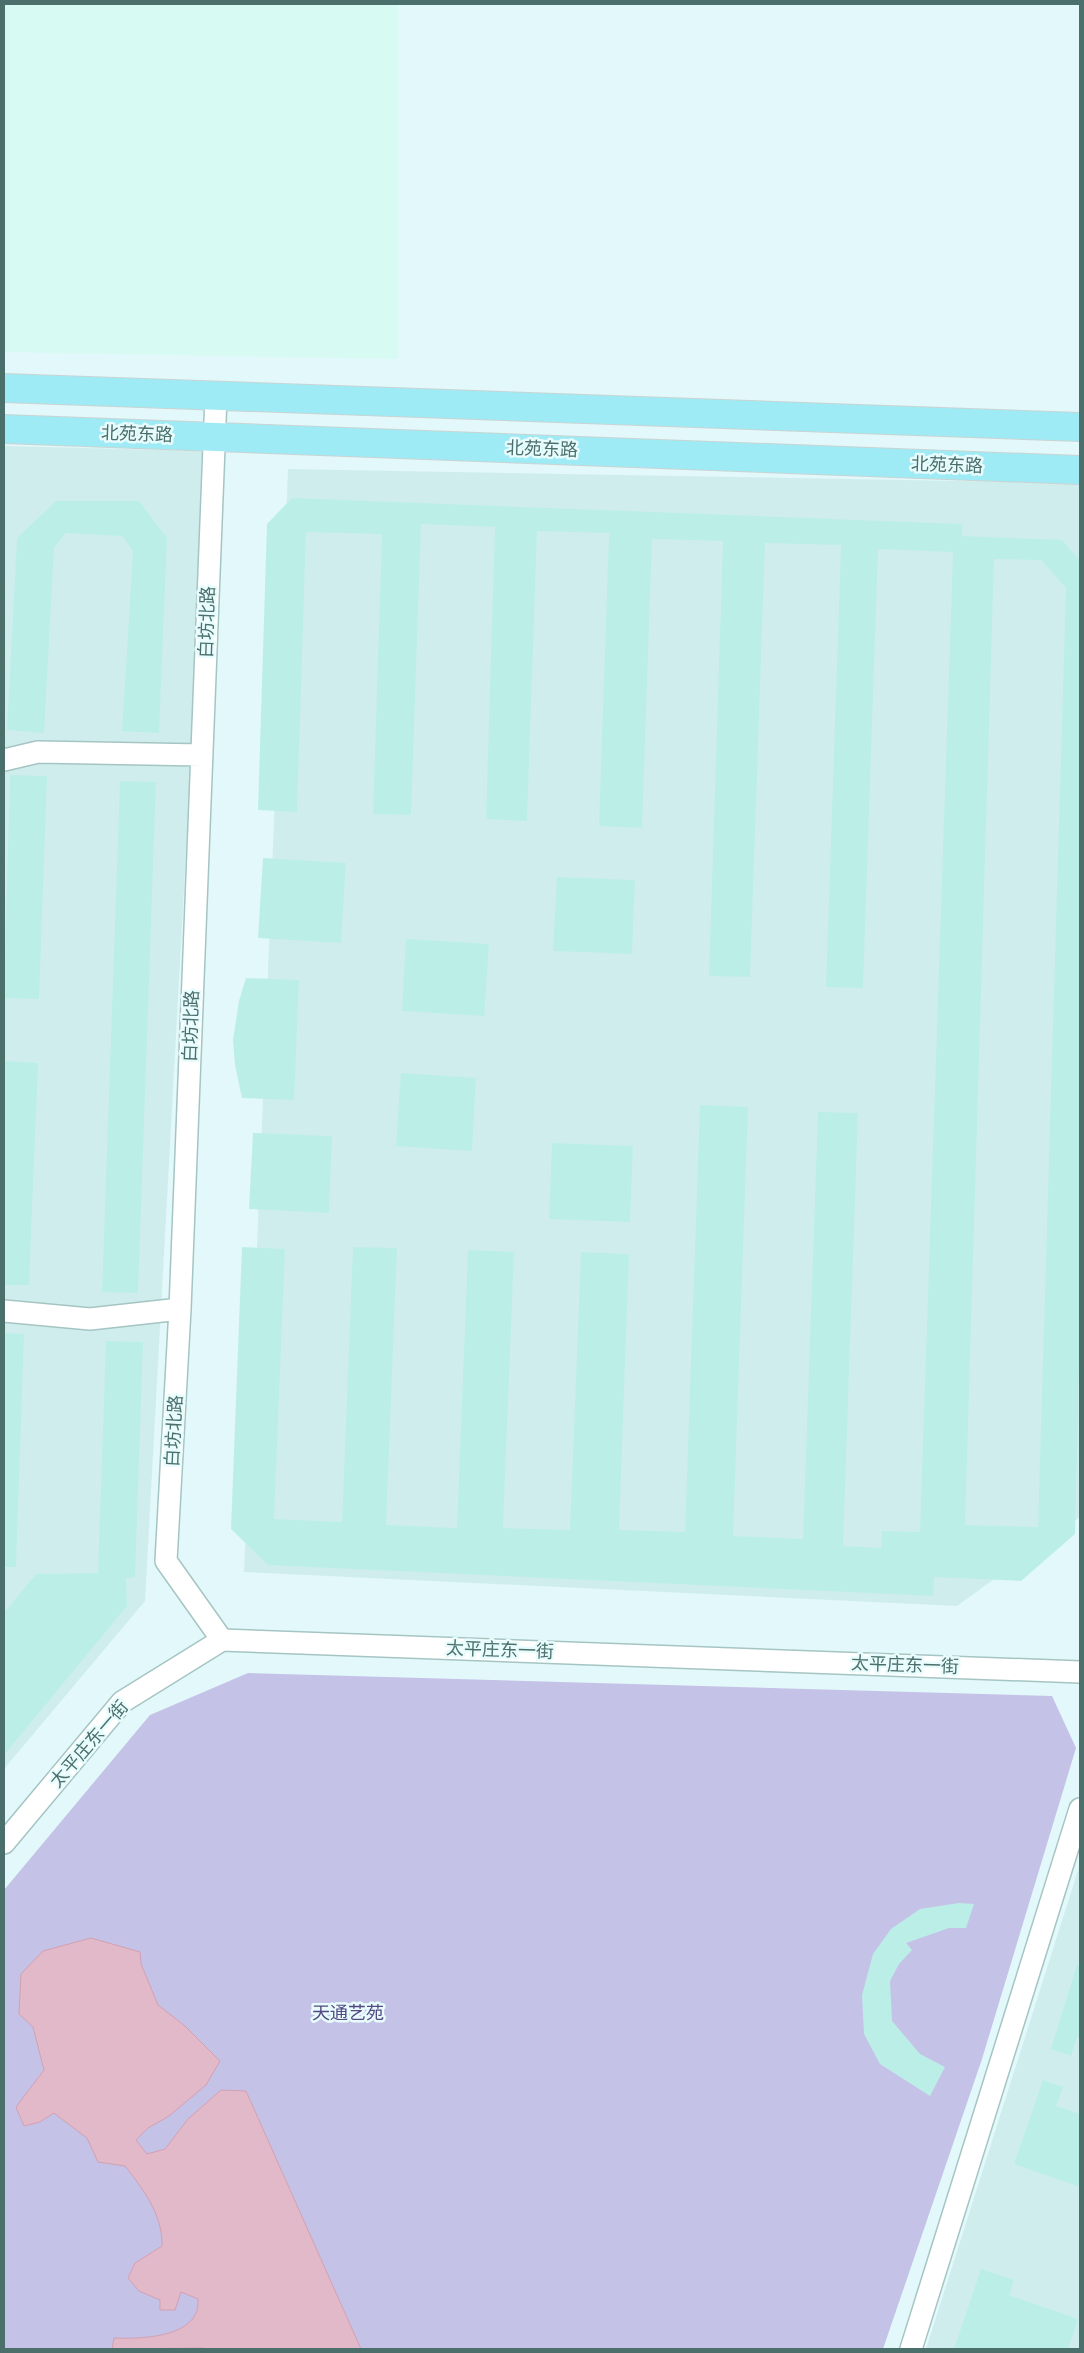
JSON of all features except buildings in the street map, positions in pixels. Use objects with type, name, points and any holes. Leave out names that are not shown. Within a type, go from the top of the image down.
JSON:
[{"type":"main road","points":[[4,388],[1080,427]]},
{"type":"main road","name":"北苑东路","points":[[4,429],[1080,470]]},
{"type":"street","name":"白坊北路","points":[[216,396],[180,1309],[166,1561],[222,1640]]},
{"type":"street","points":[[4,760],[38,752],[202,755]]},
{"type":"street","points":[[4,1311],[90,1319],[180,1309]]},
{"type":"street","name":"太平庄东一街","points":[[4,1843],[122,1702],[222,1640],[1080,1672]]},
{"type":"street","points":[[911,2349],[1080,1809]]},
{"type":"shaded area","points":[[4,4],[398,4],[398,359],[4,352]]},
{"type":"shaded area","points":[[4,446],[208,451],[145,1601],[4,1769]]},
{"type":"shaded area","points":[[288,469],[1080,483],[1080,1517],[957,1606],[244,1572]]},
{"type":"shaded area","points":[[1080,1864],[1080,2349],[926,2349]]},
{"type":"shaded area","points":[[91,1938],[140,1952],[141,1964],[158,2005],[185,2026],[220,2061],[206,2085],[169,2116],[148,2128],[136,2140],[147,2154],[165,2149],[188,2119],[221,2090],[246,2091],[361,2349],[112,2349],[114,2338],[159,2336],[181,2328],[189,2323],[196,2313],[198,2299],[181,2292],[175,2310],[160,2310],[160,2300],[139,2291],[128,2278],[135,2263],[162,2246],[159,2224],[151,2203],[125,2166],[98,2162],[87,2138],[54,2113],[40,2122],[24,2126],[16,2107],[44,2070],[33,2027],[19,2014],[21,1974],[43,1951]]},
{"type":"green space","name":"天通艺苑","points":[[248,1673],[1052,1696],[1076,1748],[982,2059],[883,2349],[4,2349],[4,1890],[150,1715]]}]
